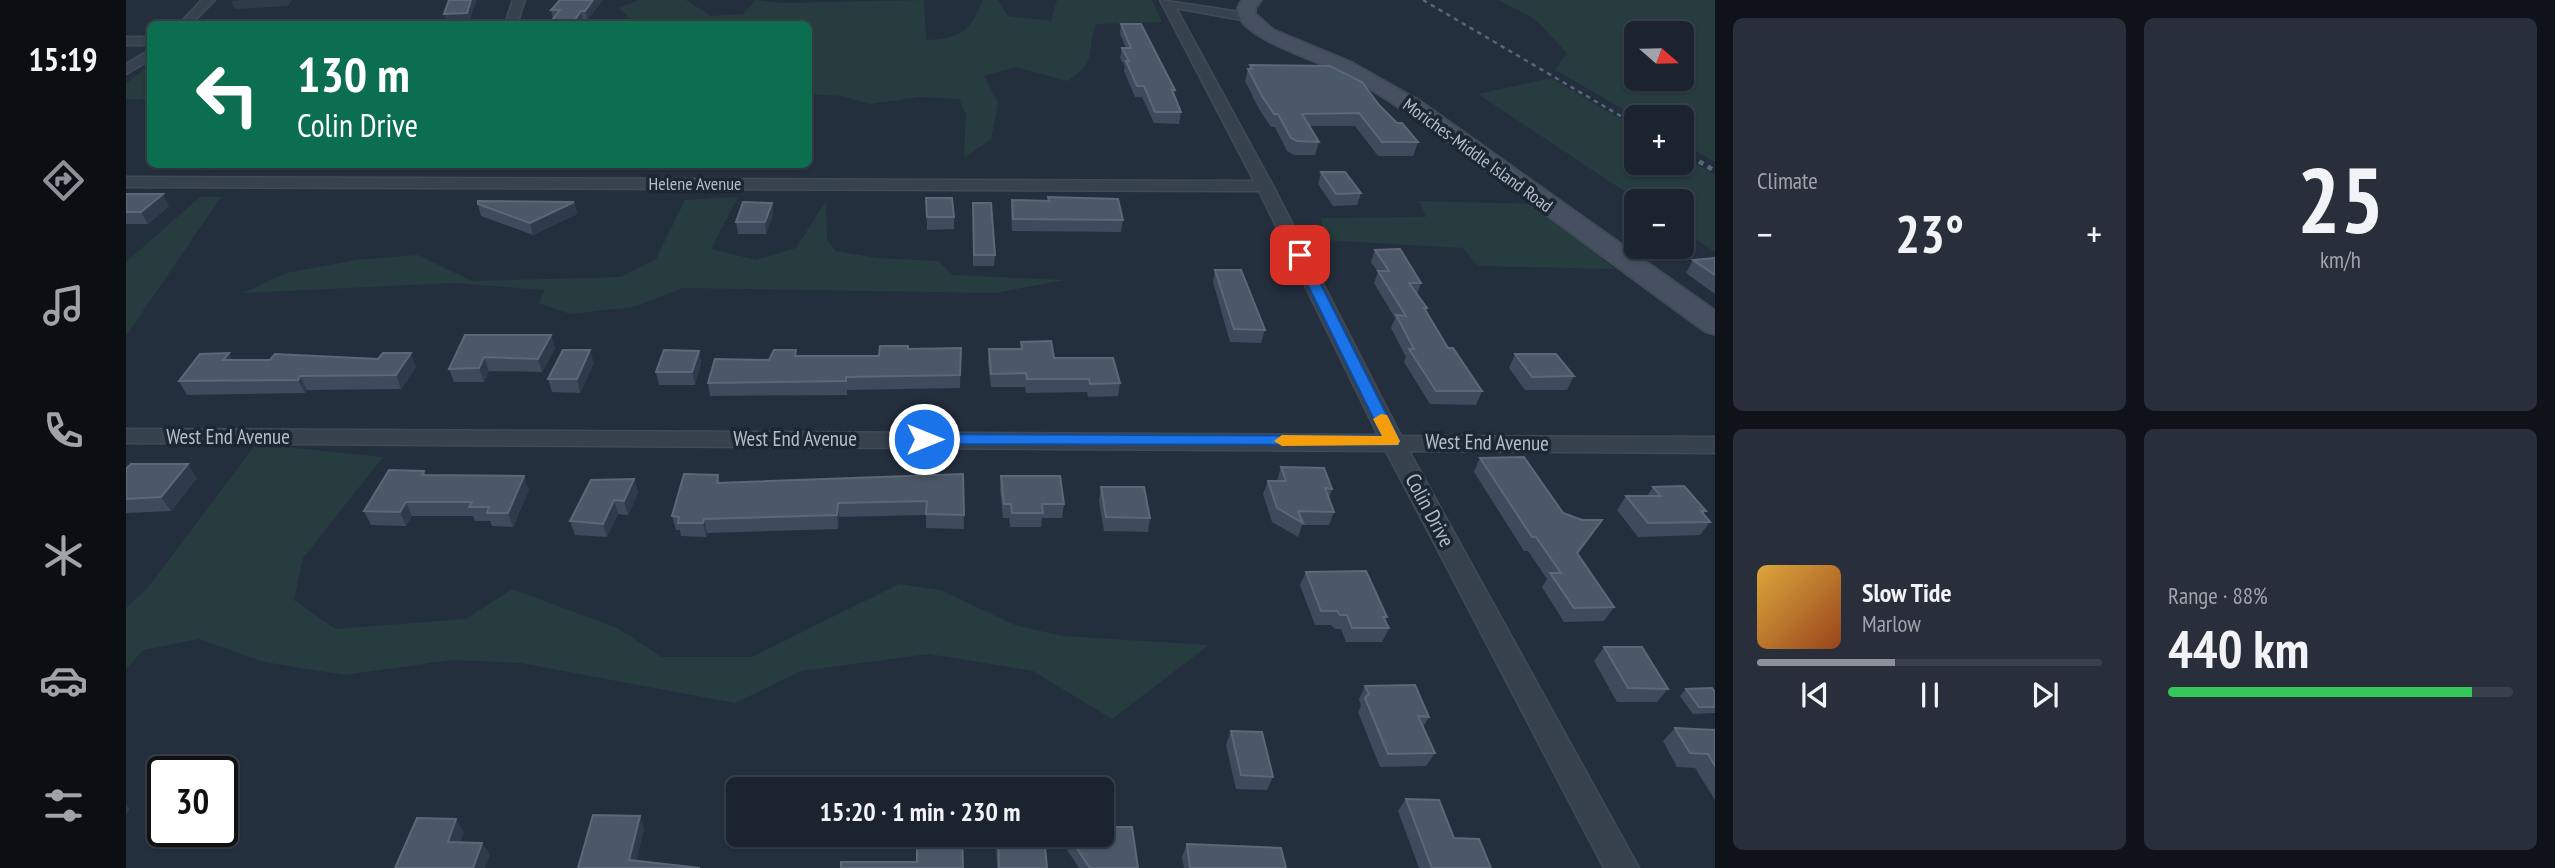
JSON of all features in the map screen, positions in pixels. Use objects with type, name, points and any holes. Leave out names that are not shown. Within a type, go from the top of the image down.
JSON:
[{"type":"main road","name":"Moriches-Middle Island Road","points":[[1250,8],[1267,33],[1343,66],[1412,105],[1715,325]]},
{"type":"street","points":[[188,21],[209,0]]},
{"type":"street","points":[[512,21],[519,0]]},
{"type":"street","points":[[1166,1],[1250,8]]},
{"type":"street","name":"Colin Drive","points":[[1166,1],[1265,186],[1392,441],[1622,868]]},
{"type":"street","points":[[126,41],[147,41]]},
{"type":"street","points":[[126,70],[147,56]]},
{"type":"street","name":"Helene Avenue","points":[[126,182],[1265,186]]},
{"type":"street","name":"West End Avenue","points":[[126,436],[1392,441],[1715,445]]},
{"type":"green space","points":[[639,0],[686,0],[711,16],[743,14],[756,0],[784,3],[924,0],[926,40],[947,38],[962,32],[973,20],[983,0],[998,0],[1008,16],[1051,21],[1057,0],[1152,0],[1162,22],[1096,24],[1088,62],[1067,81],[1016,67],[984,76],[998,103],[991,139],[964,158],[966,114],[959,99],[919,97],[871,104],[841,96],[812,94],[812,21],[625,21],[629,17],[619,8]]},
{"type":"green space","points":[[1499,0],[1715,0],[1715,162],[1694,150],[1694,105],[1624,105],[1624,110],[1555,70],[1567,53],[1536,20]]},
{"type":"green space","points":[[147,68],[147,99],[126,99],[126,83]]},
{"type":"green space","points":[[1551,78],[1624,121],[1624,175],[1694,175],[1694,162],[1715,175],[1715,252],[1694,238],[1694,189],[1624,191],[1478,94]]},
{"type":"green space","points":[[200,197],[221,197],[126,336],[126,262]]},
{"type":"green space","points":[[738,197],[711,249],[756,260],[796,248],[826,201],[827,240],[836,251],[877,258],[938,261],[953,275],[1065,280],[995,293],[683,288],[633,307],[570,314],[539,303],[545,290],[453,283],[243,293],[286,273],[356,260],[418,255],[472,281],[621,277],[656,259],[685,200]]},
{"type":"green space","points":[[1419,201],[1532,204],[1615,269],[1478,266],[1463,248],[1322,240],[1322,218],[1426,217]]},
{"type":"green space","points":[[256,444],[383,457],[303,558],[294,600],[335,629],[466,619],[512,589],[617,628],[662,657],[752,657],[899,584],[940,590],[1015,625],[1062,636],[1209,645],[1112,719],[1033,671],[929,654],[801,671],[735,703],[520,663],[452,660],[344,675],[264,662],[199,639],[143,650],[126,669],[126,608],[146,590]]},
{"type":"building","points":[[449,0],[471,0],[467,13],[444,14]]},
{"type":"building","points":[[560,0],[593,0],[574,21],[551,21],[560,10],[551,10]]},
{"type":"building","points":[[1121,24],[1141,24],[1175,90],[1172,90],[1181,112],[1155,112],[1144,86],[1137,86],[1122,48],[1131,48]]},
{"type":"building","points":[[1250,65],[1330,66],[1362,82],[1379,105],[1397,123],[1402,123],[1418,142],[1382,142],[1359,113],[1302,114],[1319,142],[1297,141],[1291,138],[1278,114],[1274,114],[1262,96],[1248,69],[1252,69]]},
{"type":"building","points":[[1321,172],[1345,172],[1361,193],[1336,194]]},
{"type":"building","points":[[126,194],[163,194],[141,212],[126,212]]},
{"type":"building","points":[[1048,197],[1118,199],[1123,220],[1013,219],[1012,200],[1049,201]]},
{"type":"building","points":[[926,198],[952,198],[954,217],[927,217]]},
{"type":"building","points":[[478,201],[574,202],[530,223],[478,204]]},
{"type":"building","points":[[743,202],[772,203],[765,222],[736,222]]},
{"type":"building","points":[[973,203],[991,203],[995,255],[974,255]]},
{"type":"building","points":[[1400,249],[1421,283],[1409,283],[1427,308],[1424,308],[1448,348],[1453,348],[1482,391],[1436,391],[1409,349],[1414,349],[1396,315],[1406,316],[1378,271],[1389,271],[1375,250]]},
{"type":"building","points":[[1715,258],[1715,275],[1693,260]]},
{"type":"building","points":[[1215,270],[1241,270],[1265,330],[1234,329]]},
{"type":"building","points":[[465,335],[551,335],[538,359],[484,357],[479,368],[449,369]]},
{"type":"building","points":[[1051,341],[1054,358],[1113,358],[1120,383],[1090,384],[1089,379],[1027,379],[1026,373],[991,374],[989,349],[1022,349],[1021,342]]},
{"type":"building","points":[[880,346],[908,346],[908,349],[961,348],[960,375],[846,377],[846,381],[708,383],[715,359],[769,360],[774,350],[796,350],[795,356],[879,356]]},
{"type":"building","points":[[563,350],[590,350],[577,379],[548,379]]},
{"type":"building","points":[[664,350],[699,351],[692,372],[656,372]]},
{"type":"building","points":[[229,353],[223,360],[270,360],[275,354],[378,359],[383,353],[411,353],[396,375],[300,376],[298,380],[179,381],[200,354]]},
{"type":"building","points":[[1515,354],[1556,354],[1574,376],[1532,377]]},
{"type":"building","points":[[1524,457],[1563,513],[1582,520],[1602,520],[1577,553],[1614,607],[1574,608],[1550,573],[1561,573],[1536,537],[1532,537],[1480,458]]},
{"type":"building","points":[[131,464],[188,464],[161,497],[126,499],[126,469]]},
{"type":"building","points":[[1281,467],[1324,468],[1332,489],[1325,488],[1334,512],[1298,511],[1303,523],[1277,508],[1268,481],[1286,481]]},
{"type":"building","points":[[389,470],[424,471],[422,475],[524,476],[508,513],[487,513],[489,507],[469,507],[472,502],[406,502],[400,512],[364,511]]},
{"type":"building","points":[[684,474],[718,475],[717,483],[963,474],[964,515],[926,514],[927,501],[838,503],[837,515],[704,519],[703,523],[678,523],[679,517],[672,516]]},
{"type":"building","points":[[1001,476],[1060,476],[1064,504],[1042,504],[1043,513],[1012,513],[1011,504],[1004,504]]},
{"type":"building","points":[[634,479],[624,501],[614,500],[603,524],[570,521],[591,480]]},
{"type":"building","points":[[1684,486],[1706,511],[1701,511],[1710,522],[1648,523],[1626,496],[1661,496],[1653,487]]},
{"type":"building","points":[[1101,487],[1144,487],[1150,518],[1106,517]]},
{"type":"building","points":[[1366,571],[1387,617],[1383,617],[1389,628],[1352,628],[1347,615],[1340,615],[1337,611],[1321,611],[1306,572]]},
{"type":"building","points":[[1604,647],[1642,647],[1668,689],[1628,688]]},
{"type":"building","points":[[1415,685],[1429,717],[1418,716],[1435,753],[1388,754],[1365,698],[1369,694],[1365,686]]},
{"type":"building","points":[[1712,688],[1715,692],[1715,707],[1699,707],[1686,689]]},
{"type":"building","points":[[1675,728],[1715,730],[1715,766],[1708,754],[1690,753]]},
{"type":"building","points":[[1231,731],[1262,732],[1273,777],[1241,775]]},
{"type":"building","points":[[1406,799],[1439,800],[1454,838],[1479,839],[1491,868],[1432,868]]},
{"type":"building","points":[[593,815],[640,816],[629,860],[700,868],[578,868]]},
{"type":"building","points":[[417,818],[456,819],[448,842],[482,843],[473,868],[395,868]]},
{"type":"building","points":[[1114,827],[1132,827],[1138,868],[1090,868],[1076,847],[1114,847]]},
{"type":"building","points":[[1187,844],[1281,848],[1286,868],[1190,868]]},
{"type":"building","points":[[917,847],[962,847],[963,868],[841,868],[841,862],[917,862]]},
{"type":"building","points":[[998,847],[1045,847],[1047,868],[999,868]]},
{"type":"railway","points":[[1423,0],[1624,118]]},
{"type":"railway","points":[[1694,158],[1715,171]]},
{"type":"slow traffic","points":[[1282,441],[1392,441],[1381,419]]},
{"type":"route","points":[[924,439],[1392,441],[1300,255]]}]
